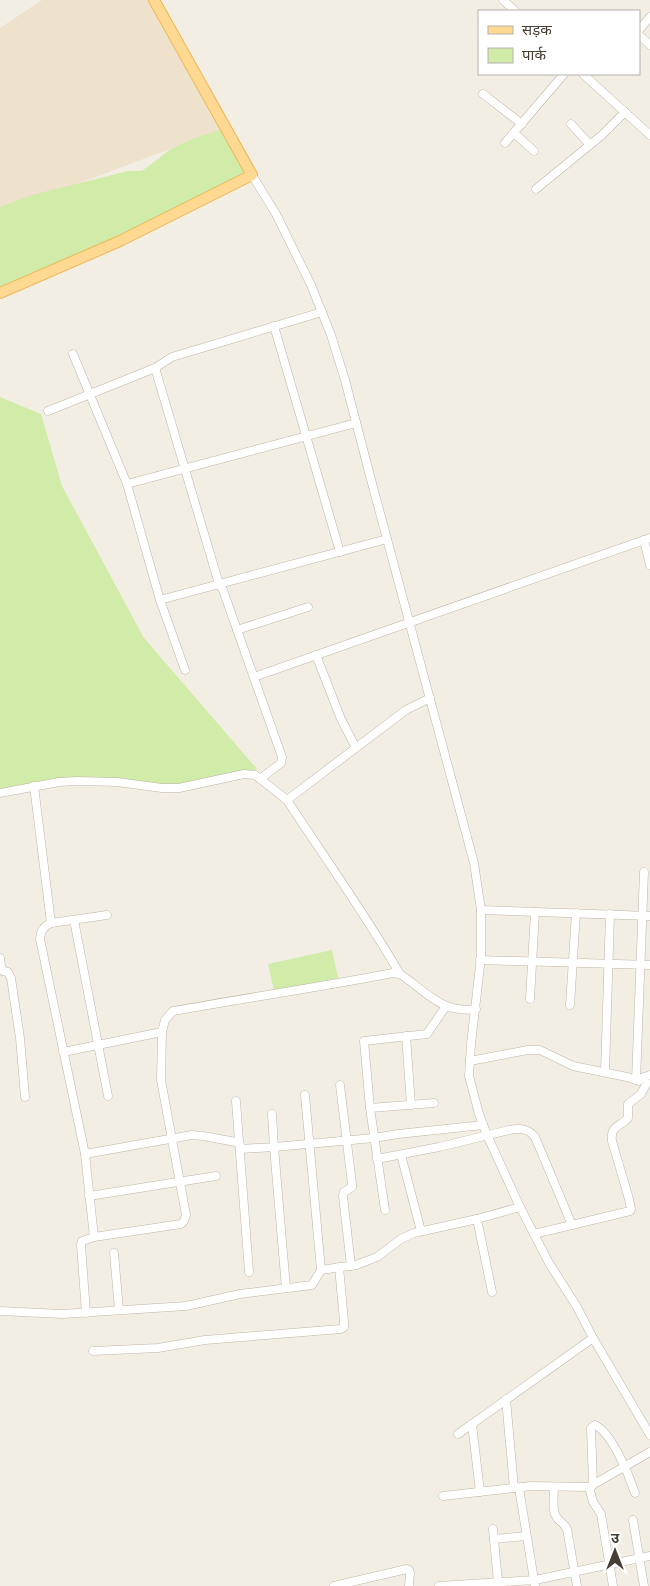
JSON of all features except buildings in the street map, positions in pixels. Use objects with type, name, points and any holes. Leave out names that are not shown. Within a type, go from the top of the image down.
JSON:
[{"type":"main road","points":[[0,293],[120,241],[252,175],[154,0]]},
{"type":"street","points":[[503,0],[514,10]]},
{"type":"street","points":[[640,29],[650,18]]},
{"type":"street","points":[[640,36],[650,45]]},
{"type":"street","points":[[505,143],[563,75]]},
{"type":"street","points":[[584,75],[650,135]]},
{"type":"street","points":[[483,94],[522,124]]},
{"type":"street","points":[[536,189],[602,135],[625,112]]},
{"type":"street","points":[[571,124],[590,145]]},
{"type":"street","points":[[514,133],[534,151]]},
{"type":"street","points":[[252,175],[276,214],[311,284],[346,380],[474,863],[481,910],[480,960],[469,1076],[483,1125],[520,1207],[549,1263],[577,1307],[650,1435]]},
{"type":"street","points":[[48,411],[156,368],[172,357],[322,312]]},
{"type":"street","points":[[274,326],[340,552]]},
{"type":"street","points":[[73,354],[127,484],[160,600],[185,670]]},
{"type":"street","points":[[156,368],[219,584],[223,590],[282,757],[281,763],[260,779]]},
{"type":"street","points":[[127,484],[356,422]]},
{"type":"street","points":[[160,600],[387,539]]},
{"type":"street","points":[[254,677],[647,539],[650,564]]},
{"type":"street","points":[[237,630],[308,607]]},
{"type":"street","points":[[316,656],[341,719],[356,748]]},
{"type":"street","points":[[287,800],[406,710],[430,698]]},
{"type":"street","points":[[0,793],[59,782],[77,781],[117,782],[162,788],[179,788],[244,774],[255,775],[287,800],[381,940],[400,974],[435,1001],[463,1011],[476,1009]]},
{"type":"street","points":[[34,786],[51,924]]},
{"type":"street","points":[[636,1080],[641,965],[646,916],[644,872]]},
{"type":"street","points":[[481,910],[646,916]]},
{"type":"street","points":[[530,1000],[535,912]]},
{"type":"street","points":[[570,1005],[576,913]]},
{"type":"street","points":[[605,1072],[610,914]]},
{"type":"street","points":[[94,1238],[85,1154],[40,939],[44,927],[51,924],[107,915]]},
{"type":"street","points":[[74,920],[108,1096]]},
{"type":"street","points":[[0,958],[3,971],[8,972],[11,978],[20,1038],[25,1097]]},
{"type":"street","points":[[480,960],[650,965]]},
{"type":"street","points":[[86,1313],[82,1241],[181,1224],[186,1215],[161,1080],[162,1032],[165,1020],[174,1011],[328,986],[393,973],[400,974]]},
{"type":"street","points":[[385,1210],[370,1108],[364,1041],[427,1034],[446,1006]]},
{"type":"street","points":[[63,1052],[162,1032]]},
{"type":"street","points":[[406,1036],[411,1105]]},
{"type":"street","points":[[470,1061],[528,1050],[540,1050],[573,1066],[605,1072],[648,1084],[641,1094],[628,1104],[628,1118],[616,1126],[612,1133],[612,1141],[630,1211],[534,1234]]},
{"type":"street","points":[[636,1080],[650,1075]]},
{"type":"street","points":[[340,1085],[352,1187],[344,1192],[342,1202],[351,1266]]},
{"type":"street","points":[[0,1311],[62,1314],[186,1306],[240,1294],[312,1285],[320,1270],[305,1095]]},
{"type":"street","points":[[236,1101],[249,1272]]},
{"type":"street","points":[[370,1108],[434,1103]]},
{"type":"street","points":[[272,1114],[286,1288]]},
{"type":"street","points":[[240,1147],[274,1147],[374,1138],[483,1125]]},
{"type":"street","points":[[377,1159],[519,1128],[530,1132],[535,1137],[572,1225]]},
{"type":"street","points":[[85,1154],[192,1136],[236,1142],[240,1147]]},
{"type":"street","points":[[401,1155],[420,1231]]},
{"type":"street","points":[[89,1196],[216,1176]]},
{"type":"street","points":[[320,1270],[356,1266],[377,1257],[401,1239],[420,1231],[520,1207]]},
{"type":"street","points":[[476,1219],[492,1292]]},
{"type":"street","points":[[114,1253],[118,1310]]},
{"type":"street","points":[[93,1351],[158,1348],[205,1340],[341,1329],[344,1327],[344,1321],[338,1268]]},
{"type":"street","points":[[458,1434],[593,1338]]},
{"type":"street","points":[[506,1399],[517,1488],[535,1583]]},
{"type":"street","points":[[472,1424],[480,1492]]},
{"type":"street","points":[[614,1586],[601,1514],[593,1502],[591,1486],[591,1428],[595,1425],[606,1435],[626,1466],[635,1493]]},
{"type":"street","points":[[443,1496],[517,1488],[591,1486],[650,1452]]},
{"type":"street","points":[[554,1487],[554,1513],[567,1529],[578,1586]]},
{"type":"street","points":[[633,1520],[644,1586]]},
{"type":"street","points":[[493,1529],[498,1582]]},
{"type":"street","points":[[494,1539],[526,1536]]},
{"type":"street","points":[[440,1586],[498,1582],[535,1583],[575,1572],[650,1556]]},
{"type":"street","points":[[334,1586],[407,1569],[410,1573],[409,1586]]},
{"type":"shaded area","points":[[42,0],[154,0],[226,128],[0,213],[0,28]]},
{"type":"green space","points":[[226,128],[252,175],[0,293],[0,207],[32,195],[128,171],[142,171],[171,149],[192,139]]},
{"type":"green space","points":[[0,397],[41,414],[62,486],[144,638],[257,769],[214,782],[169,789],[108,779],[0,790]]},
{"type":"green space","points":[[332,950],[338,978],[274,991],[268,964]]}]
